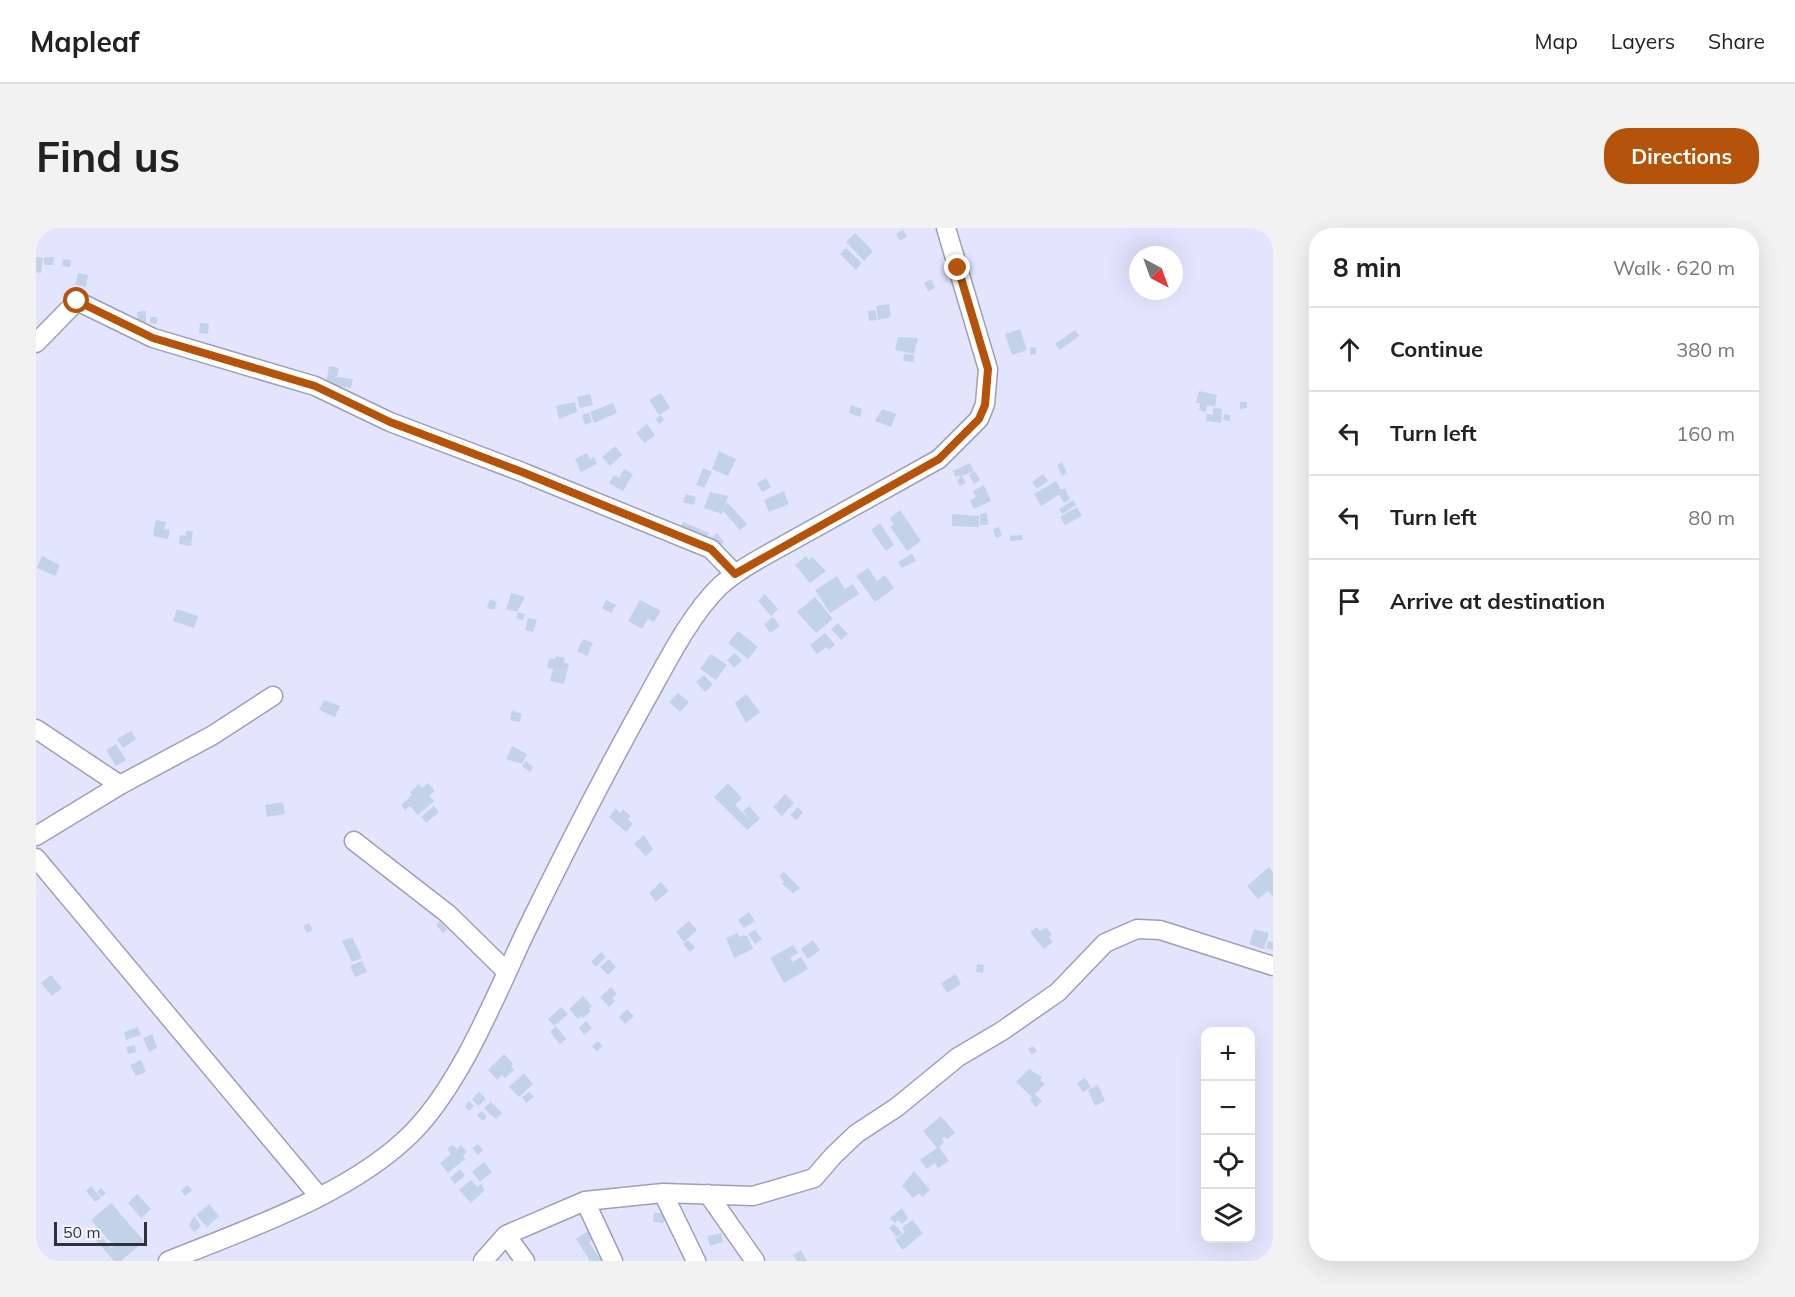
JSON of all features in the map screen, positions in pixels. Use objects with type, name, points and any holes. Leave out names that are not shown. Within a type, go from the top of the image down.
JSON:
[{"type":"street","points":[[168,1261],[318,1196],[361,1172],[413,1132],[447,1087],[507,972],[581,818],[668,661],[718,588],[735,574],[939,459],[979,419],[985,405],[988,369],[946,228]]},
{"type":"street","points":[[36,344],[77,301],[153,338],[315,386],[390,422],[522,472],[711,549],[735,574]]},
{"type":"street","points":[[36,836],[120,784],[213,735],[273,696]]},
{"type":"street","points":[[36,729],[120,784]]},
{"type":"street","points":[[354,841],[448,914],[507,972]]},
{"type":"street","points":[[36,858],[318,1196]]},
{"type":"street","points":[[483,1261],[506,1235],[585,1201],[663,1193],[753,1196],[814,1178],[832,1156],[856,1134],[897,1107],[958,1057],[1002,1031],[1058,992],[1105,943],[1137,929],[1161,930],[1273,966]]},
{"type":"street","points":[[663,1193],[696,1261]]},
{"type":"street","points":[[708,1194],[755,1261]]},
{"type":"street","points":[[585,1201],[613,1261]]},
{"type":"street","points":[[506,1235],[525,1261]]},
{"type":"building","points":[[903,230],[907,236],[900,241],[896,234]]},
{"type":"building","points":[[855,233],[873,251],[864,261],[846,242]]},
{"type":"building","points":[[846,248],[862,263],[856,270],[840,254]]},
{"type":"building","points":[[36,257],[43,258],[41,273],[36,272]]},
{"type":"building","points":[[44,257],[54,257],[53,265],[44,265]]},
{"type":"building","points":[[63,259],[71,260],[70,267],[62,266]]},
{"type":"building","points":[[78,273],[88,275],[86,287],[75,285]]},
{"type":"building","points":[[931,279],[935,288],[928,291],[924,283]]},
{"type":"building","points":[[889,304],[891,317],[878,320],[876,306]]},
{"type":"building","points":[[875,310],[877,320],[869,321],[868,311]]},
{"type":"building","points":[[146,311],[146,323],[138,324],[137,312]]},
{"type":"building","points":[[150,317],[157,317],[157,324],[150,323]]},
{"type":"building","points":[[200,323],[209,324],[208,334],[199,333]]},
{"type":"building","points":[[1020,329],[1027,350],[1012,355],[1005,334]]},
{"type":"building","points":[[1075,330],[1079,336],[1060,350],[1055,344]]},
{"type":"building","points":[[898,337],[918,338],[914,354],[895,350]]},
{"type":"building","points":[[1036,347],[1036,354],[1030,355],[1030,348]]},
{"type":"building","points":[[904,354],[914,355],[914,362],[903,361]]},
{"type":"building","points":[[329,366],[339,368],[337,377],[353,379],[351,388],[326,384]]},
{"type":"building","points":[[1199,391],[1217,395],[1215,407],[1207,405],[1206,412],[1199,410],[1200,403],[1196,403]]},
{"type":"building","points":[[661,393],[670,408],[659,415],[649,400]]},
{"type":"building","points":[[590,394],[593,405],[580,408],[577,397]]},
{"type":"building","points":[[575,402],[577,412],[559,419],[556,406]]},
{"type":"building","points":[[1240,402],[1247,402],[1247,408],[1240,409]]},
{"type":"building","points":[[613,403],[617,413],[594,423],[590,412]]},
{"type":"building","points":[[851,405],[862,409],[860,417],[849,413]]},
{"type":"building","points":[[1213,408],[1222,409],[1221,423],[1206,421],[1207,414],[1213,415]]},
{"type":"building","points":[[882,409],[896,414],[891,427],[875,421]]},
{"type":"building","points":[[589,413],[592,422],[585,425],[582,415]]},
{"type":"building","points":[[1224,414],[1230,415],[1230,421],[1223,420]]},
{"type":"building","points":[[661,415],[664,420],[659,424],[655,419]]},
{"type":"building","points":[[647,424],[655,435],[645,443],[636,433]]},
{"type":"building","points":[[615,446],[622,455],[610,466],[602,457]]},
{"type":"building","points":[[719,451],[736,459],[728,476],[712,469]]},
{"type":"building","points":[[587,453],[590,459],[594,457],[597,464],[581,472],[575,459]]},
{"type":"building","points":[[1062,462],[1067,473],[1062,476],[1057,465]]},
{"type":"building","points":[[970,463],[974,471],[962,476],[966,483],[960,486],[957,480],[960,478],[959,475],[956,477],[953,471]]},
{"type":"building","points":[[703,468],[712,472],[704,488],[696,485]]},
{"type":"building","points":[[624,469],[633,474],[623,491],[609,483],[614,475],[619,478]]},
{"type":"building","points":[[975,471],[980,480],[974,484],[969,475]]},
{"type":"building","points":[[1043,474],[1048,481],[1037,489],[1032,482]]},
{"type":"building","points":[[766,478],[771,487],[762,492],[757,484]]},
{"type":"building","points":[[1056,481],[1061,490],[1065,488],[1070,499],[1064,503],[1059,495],[1041,506],[1034,494]]},
{"type":"building","points":[[984,485],[991,501],[974,509],[970,500],[976,497],[973,491]]},
{"type":"building","points":[[784,491],[789,504],[769,512],[764,500]]},
{"type":"building","points":[[710,492],[728,496],[722,514],[704,508]]},
{"type":"building","points":[[686,494],[696,497],[694,505],[683,502]]},
{"type":"building","points":[[1073,500],[1076,505],[1062,514],[1059,509]]},
{"type":"building","points":[[727,502],[747,524],[740,530],[723,511]]},
{"type":"building","points":[[1077,507],[1082,516],[1065,525],[1060,517]]},
{"type":"building","points":[[900,510],[921,541],[907,551],[890,527],[894,524],[890,518]]},
{"type":"building","points":[[987,513],[988,525],[980,525],[980,514]]},
{"type":"building","points":[[952,514],[979,516],[979,527],[952,526]]},
{"type":"building","points":[[156,520],[166,522],[164,529],[170,530],[168,539],[153,536]]},
{"type":"building","points":[[683,522],[709,533],[705,541],[680,530]]},
{"type":"building","points":[[880,523],[894,545],[886,551],[871,530]]},
{"type":"building","points":[[999,527],[1002,536],[996,538],[993,529]]},
{"type":"building","points":[[186,531],[193,531],[191,546],[179,544],[180,535],[186,536]]},
{"type":"building","points":[[717,533],[724,542],[716,548],[709,540]]},
{"type":"building","points":[[1022,535],[1023,540],[1010,541],[1010,536]]},
{"type":"building","points":[[912,554],[916,561],[902,568],[898,562]]},
{"type":"building","points":[[42,556],[60,565],[55,576],[37,568]]},
{"type":"building","points":[[806,556],[809,560],[812,557],[826,571],[810,583],[795,565]]},
{"type":"building","points":[[868,568],[877,581],[885,575],[894,588],[875,602],[856,576]]},
{"type":"building","points":[[837,576],[845,589],[853,584],[859,594],[830,613],[815,590]]},
{"type":"building","points":[[511,593],[525,597],[517,612],[506,609]]},
{"type":"building","points":[[765,594],[778,609],[771,616],[758,601]]},
{"type":"building","points":[[815,597],[833,619],[816,633],[797,612]]},
{"type":"building","points":[[490,599],[497,602],[494,610],[487,608]]},
{"type":"building","points":[[606,600],[616,605],[611,613],[602,608]]},
{"type":"building","points":[[640,600],[661,611],[654,622],[648,619],[642,629],[628,621]]},
{"type":"building","points":[[177,609],[198,616],[194,628],[173,621]]},
{"type":"building","points":[[518,612],[525,614],[523,620],[516,618]]},
{"type":"building","points":[[773,617],[780,626],[770,633],[764,624]]},
{"type":"building","points":[[528,618],[537,620],[533,632],[525,630]]},
{"type":"building","points":[[838,623],[848,634],[841,640],[831,629]]},
{"type":"building","points":[[738,631],[758,647],[748,659],[728,643]]},
{"type":"building","points":[[825,633],[835,645],[829,650],[826,647],[817,654],[810,645]]},
{"type":"building","points":[[583,639],[593,643],[587,656],[577,651]]},
{"type":"building","points":[[735,653],[742,661],[734,668],[727,660]]},
{"type":"building","points":[[711,654],[727,665],[716,680],[700,669]]},
{"type":"building","points":[[556,656],[565,658],[564,663],[569,664],[564,684],[550,681],[553,669],[547,668],[549,658],[555,659]]},
{"type":"building","points":[[704,675],[713,685],[705,692],[696,682]]},
{"type":"building","points":[[678,693],[689,702],[680,712],[669,702]]},
{"type":"building","points":[[746,694],[760,712],[746,723],[735,703]]},
{"type":"building","points":[[324,700],[340,706],[335,717],[319,710]]},
{"type":"building","points":[[512,711],[522,714],[520,722],[510,720]]},
{"type":"building","points":[[131,731],[136,739],[123,748],[117,739]]},
{"type":"building","points":[[116,744],[126,760],[116,766],[106,750]]},
{"type":"building","points":[[512,746],[527,754],[522,764],[506,759]]},
{"type":"building","points":[[526,761],[533,767],[530,772],[522,766]]},
{"type":"building","points":[[428,783],[435,791],[429,796],[434,801],[418,815],[410,806],[405,810],[401,805],[412,795],[410,792],[419,784],[422,788]]},
{"type":"building","points":[[728,783],[742,798],[735,805],[751,821],[743,811],[749,806],[760,819],[747,830],[714,797]]},
{"type":"building","points":[[785,794],[794,803],[782,816],[773,807]]},
{"type":"building","points":[[283,802],[285,814],[267,817],[265,805]]},
{"type":"building","points":[[434,806],[439,812],[426,823],[421,817]]},
{"type":"building","points":[[798,807],[803,813],[796,820],[790,815]]},
{"type":"building","points":[[616,808],[620,813],[623,809],[631,816],[628,819],[633,824],[626,832],[609,817]]},
{"type":"building","points":[[644,835],[653,849],[646,856],[634,844]]},
{"type":"building","points":[[1269,867],[1273,872],[1273,897],[1268,891],[1258,899],[1247,886]]},
{"type":"building","points":[[784,872],[800,888],[793,893],[782,884],[784,882],[779,876]]},
{"type":"building","points":[[661,882],[669,891],[656,902],[649,893]]},
{"type":"building","points":[[749,912],[755,921],[744,928],[738,920]]},
{"type":"building","points":[[440,921],[447,929],[443,933],[436,925]]},
{"type":"building","points":[[689,921],[697,930],[684,942],[676,932]]},
{"type":"building","points":[[309,923],[313,930],[307,933],[303,926]]},
{"type":"building","points":[[1037,927],[1040,931],[1046,927],[1052,934],[1049,937],[1053,942],[1044,949],[1030,932]]},
{"type":"building","points":[[1254,929],[1269,933],[1264,949],[1249,944]]},
{"type":"building","points":[[755,930],[762,939],[755,944],[748,934]]},
{"type":"building","points":[[738,933],[739,937],[744,935],[748,937],[753,949],[734,958],[726,938]]},
{"type":"building","points":[[352,937],[362,958],[352,962],[342,941]]},
{"type":"building","points":[[688,940],[695,947],[690,952],[683,944]]},
{"type":"building","points":[[813,940],[820,950],[808,959],[801,949]]},
{"type":"building","points":[[1268,941],[1273,942],[1273,950],[1266,948]]},
{"type":"building","points":[[793,945],[798,953],[790,958],[793,962],[801,957],[808,969],[784,983],[770,958]]},
{"type":"building","points":[[601,952],[606,957],[596,967],[591,962]]},
{"type":"building","points":[[609,959],[616,967],[608,975],[600,967]]},
{"type":"building","points":[[362,961],[367,972],[355,977],[350,966]]},
{"type":"building","points":[[977,964],[984,965],[983,973],[976,972]]},
{"type":"building","points":[[956,974],[961,984],[947,993],[941,983]]},
{"type":"building","points":[[51,975],[62,988],[52,996],[41,983]]},
{"type":"building","points":[[611,987],[617,994],[612,998],[615,1001],[609,1007],[600,997]]},
{"type":"building","points":[[583,996],[592,1006],[589,1009],[591,1011],[578,1019],[569,1009]]},
{"type":"building","points":[[561,1007],[568,1014],[554,1026],[548,1019]]},
{"type":"building","points":[[627,1009],[634,1016],[625,1024],[619,1017]]},
{"type":"building","points":[[586,1021],[592,1028],[584,1035],[579,1028]]},
{"type":"building","points":[[556,1026],[566,1039],[560,1044],[550,1032]]},
{"type":"building","points":[[138,1027],[141,1035],[126,1040],[124,1032]]},
{"type":"building","points":[[152,1034],[157,1048],[149,1052],[143,1038]]},
{"type":"building","points":[[598,1041],[603,1046],[597,1051],[592,1046]]},
{"type":"building","points":[[135,1045],[136,1052],[128,1054],[126,1047]]},
{"type":"building","points":[[1033,1046],[1037,1051],[1032,1055],[1028,1049]]},
{"type":"building","points":[[504,1054],[513,1064],[511,1066],[514,1070],[505,1078],[502,1075],[497,1080],[488,1070]]},
{"type":"building","points":[[141,1060],[146,1072],[136,1076],[130,1065]]},
{"type":"building","points":[[1029,1069],[1042,1077],[1040,1080],[1045,1084],[1035,1094],[1042,1101],[1036,1107],[1030,1100],[1032,1097],[1016,1082]]},
{"type":"building","points":[[524,1073],[533,1084],[519,1097],[509,1087]]},
{"type":"building","points":[[1085,1078],[1091,1087],[1083,1092],[1077,1083]]},
{"type":"building","points":[[1098,1085],[1105,1101],[1095,1106],[1088,1090]]},
{"type":"building","points":[[479,1092],[486,1099],[478,1106],[472,1099]]},
{"type":"building","points":[[529,1092],[534,1097],[526,1103],[522,1097]]},
{"type":"building","points":[[469,1101],[474,1106],[469,1111],[465,1106]]},
{"type":"building","points":[[491,1102],[502,1113],[496,1119],[484,1108]]},
{"type":"building","points":[[482,1111],[487,1117],[483,1121],[477,1115]]},
{"type":"building","points":[[941,1116],[955,1133],[947,1139],[945,1137],[942,1139],[944,1142],[939,1147],[949,1161],[938,1168],[935,1163],[927,1169],[920,1160],[937,1148],[923,1131]]},
{"type":"building","points":[[478,1144],[483,1150],[478,1155],[472,1148]]},
{"type":"building","points":[[452,1145],[457,1149],[461,1145],[467,1152],[463,1156],[465,1159],[448,1173],[440,1163],[451,1154],[447,1149]]},
{"type":"building","points":[[484,1162],[492,1172],[480,1182],[472,1172]]},
{"type":"building","points":[[460,1169],[465,1175],[455,1184],[450,1178]]},
{"type":"building","points":[[914,1171],[930,1190],[922,1197],[919,1193],[913,1198],[902,1186]]},
{"type":"building","points":[[471,1180],[477,1187],[481,1184],[485,1190],[471,1203],[459,1190]]},
{"type":"building","points":[[187,1185],[192,1190],[185,1196],[181,1191]]},
{"type":"building","points":[[91,1186],[101,1198],[95,1202],[86,1191]]},
{"type":"building","points":[[101,1188],[106,1193],[102,1197],[97,1192]]},
{"type":"building","points":[[137,1194],[151,1209],[141,1218],[128,1203]]},
{"type":"building","points":[[111,1203],[144,1241],[121,1261],[114,1261],[89,1232],[94,1228],[111,1248],[114,1246],[91,1220]]},
{"type":"building","points":[[209,1204],[219,1216],[207,1227],[196,1215]]},
{"type":"building","points":[[902,1208],[908,1218],[902,1224],[898,1220],[895,1223],[890,1218]]},
{"type":"building","points":[[654,1213],[665,1213],[664,1223],[653,1222]]},
{"type":"building","points":[[194,1216],[201,1226],[194,1232],[189,1225]]},
{"type":"building","points":[[912,1220],[923,1233],[903,1250],[895,1240],[905,1232],[902,1228]]},
{"type":"building","points":[[894,1224],[902,1233],[897,1237],[889,1228]]},
{"type":"building","points":[[589,1230],[594,1239],[589,1242],[598,1256],[603,1253],[607,1258],[602,1261],[590,1261],[576,1239]]},
{"type":"building","points":[[721,1233],[723,1242],[710,1246],[707,1236]]},
{"type":"building","points":[[801,1250],[807,1261],[797,1261],[793,1255]]},
{"type":"route","points":[[77,301],[153,338],[315,386],[390,422],[588,498],[711,549],[735,574],[939,459],[979,419],[985,405],[988,369],[958,268]]}]
